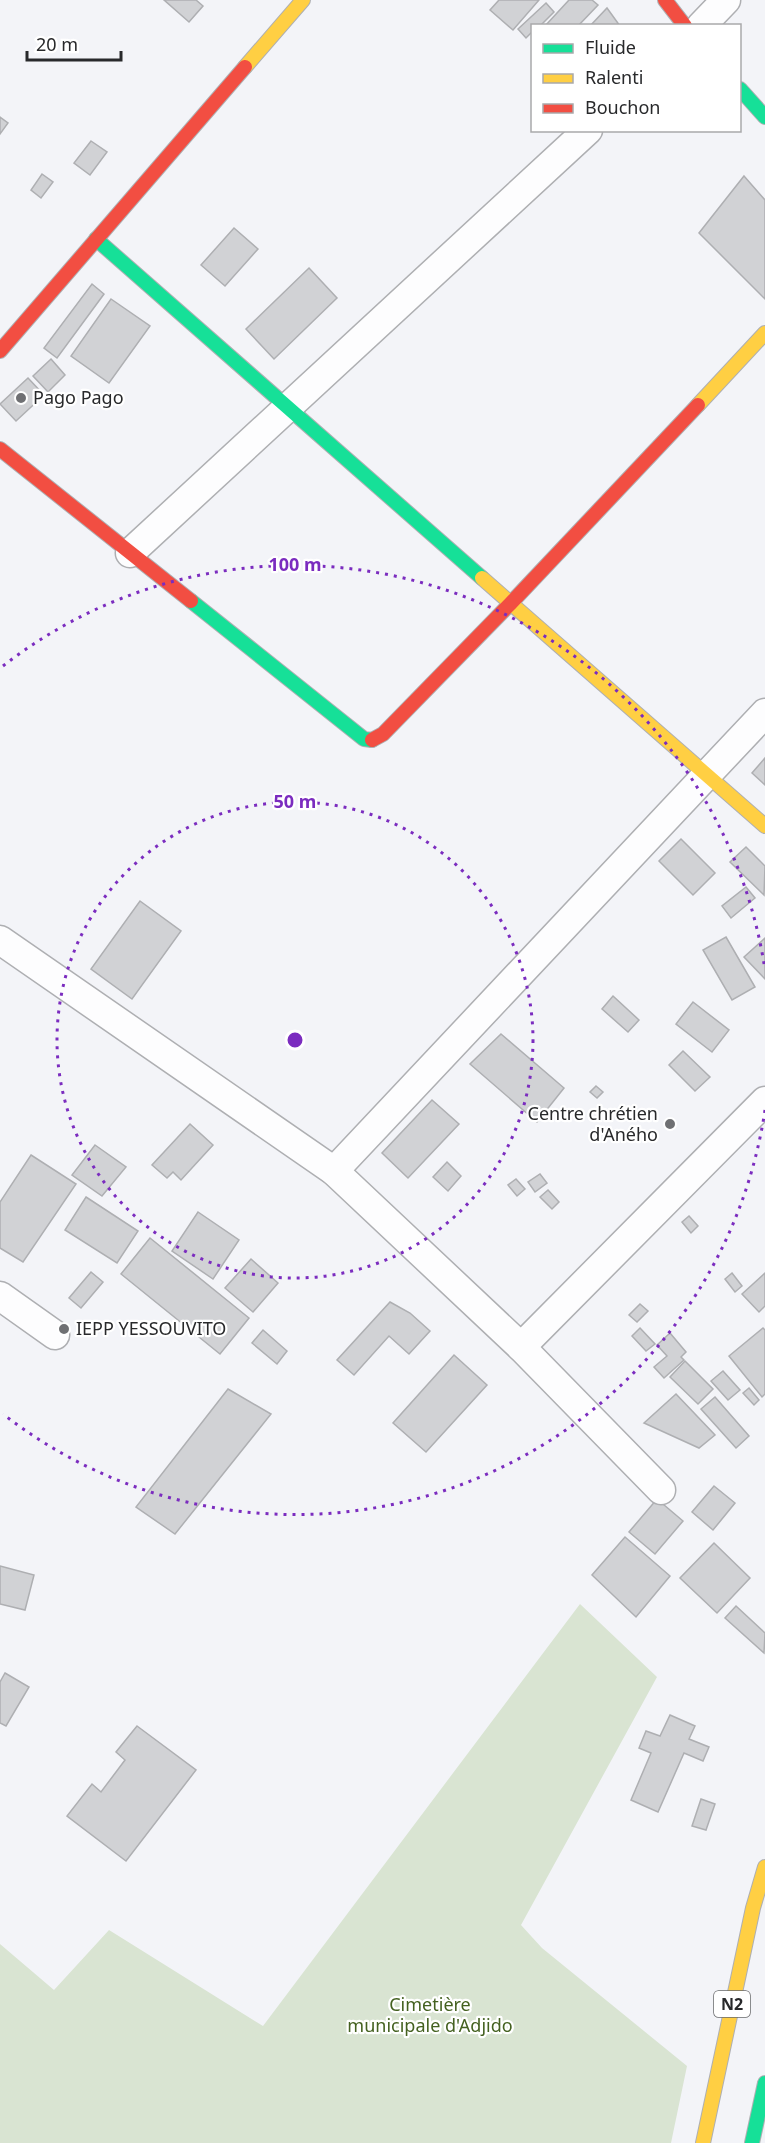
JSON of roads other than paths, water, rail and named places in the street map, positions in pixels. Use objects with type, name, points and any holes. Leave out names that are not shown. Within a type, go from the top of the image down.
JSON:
[{"type":"main road","points":[[665,0],[683,24]]},
{"type":"main road","points":[[0,351],[301,1]]},
{"type":"main road","points":[[741,90],[765,117]]},
{"type":"main road","points":[[96,240],[765,826]]},
{"type":"main road","points":[[0,449],[364,739],[373,740],[383,734],[511,603],[765,333]]},
{"type":"main road","name":"N2","points":[[703,2143],[753,1908],[765,1867]]},
{"type":"main road","points":[[752,2143],[765,2083]]},
{"type":"street","points":[[703,24],[726,0]]},
{"type":"street","points":[[130,553],[586,132]]},
{"type":"street","points":[[334,1171],[765,713]]},
{"type":"street","points":[[0,940],[334,1171],[521,1347],[661,1490]]},
{"type":"street","points":[[521,1347],[765,1101]]},
{"type":"street","points":[[0,1296],[55,1335]]},
{"type":"place","name":"Pago Pago","points":[[21,398]]},
{"type":"place","name":"Centre chrétien d'Aného","points":[[670,1124]]},
{"type":"place","name":"IEPP YESSOUVITO","points":[[64,1329]]},
{"type":"park label","name":"Cimetière municipale d'Adjido","points":[[430,2015]]}]
